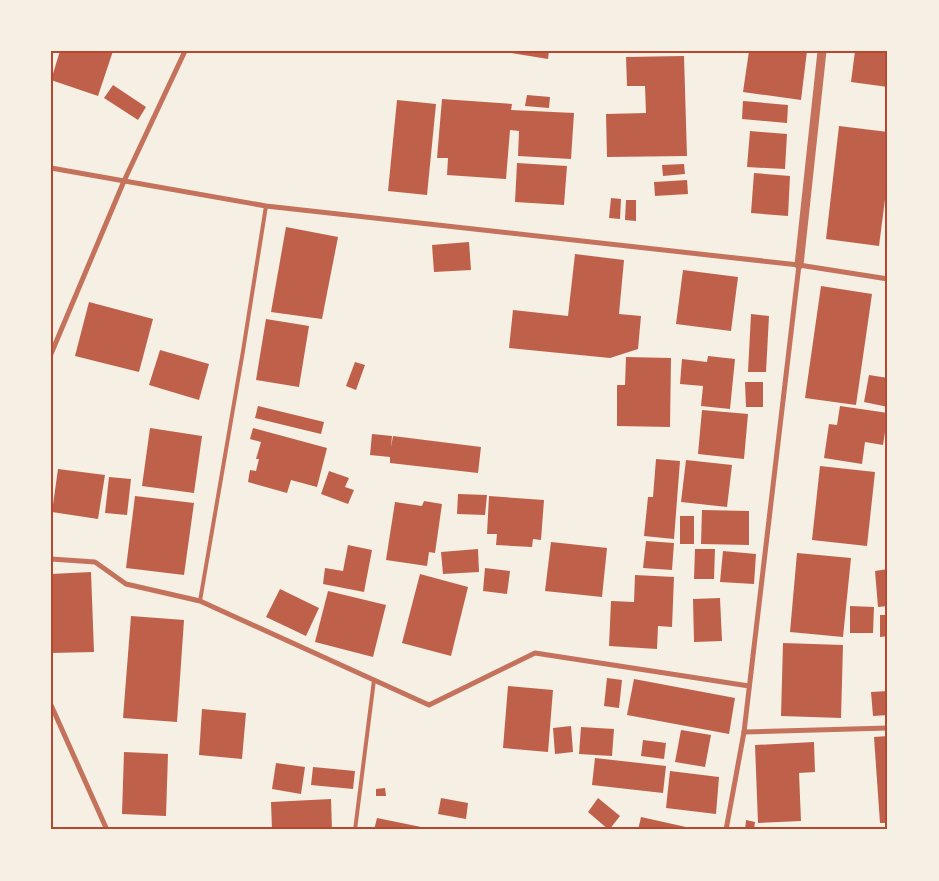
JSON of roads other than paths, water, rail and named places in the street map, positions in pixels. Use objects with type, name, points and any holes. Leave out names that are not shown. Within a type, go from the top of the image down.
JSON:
[{"type":"street","points":[[51,354],[124,181],[185,51]]},
{"type":"street","points":[[726,830],[744,732],[822,51]]},
{"type":"street","points":[[51,168],[266,206],[798,264],[888,279]]},
{"type":"street","points":[[51,559],[95,562],[126,584],[200,601],[429,705],[535,653],[749,686]]},
{"type":"street","points":[[51,705],[107,830]]},
{"type":"street","points":[[744,732],[888,728]]},
{"type":"lane","points":[[200,601],[266,206]]},
{"type":"lane","points":[[355,830],[374,680]]}]
